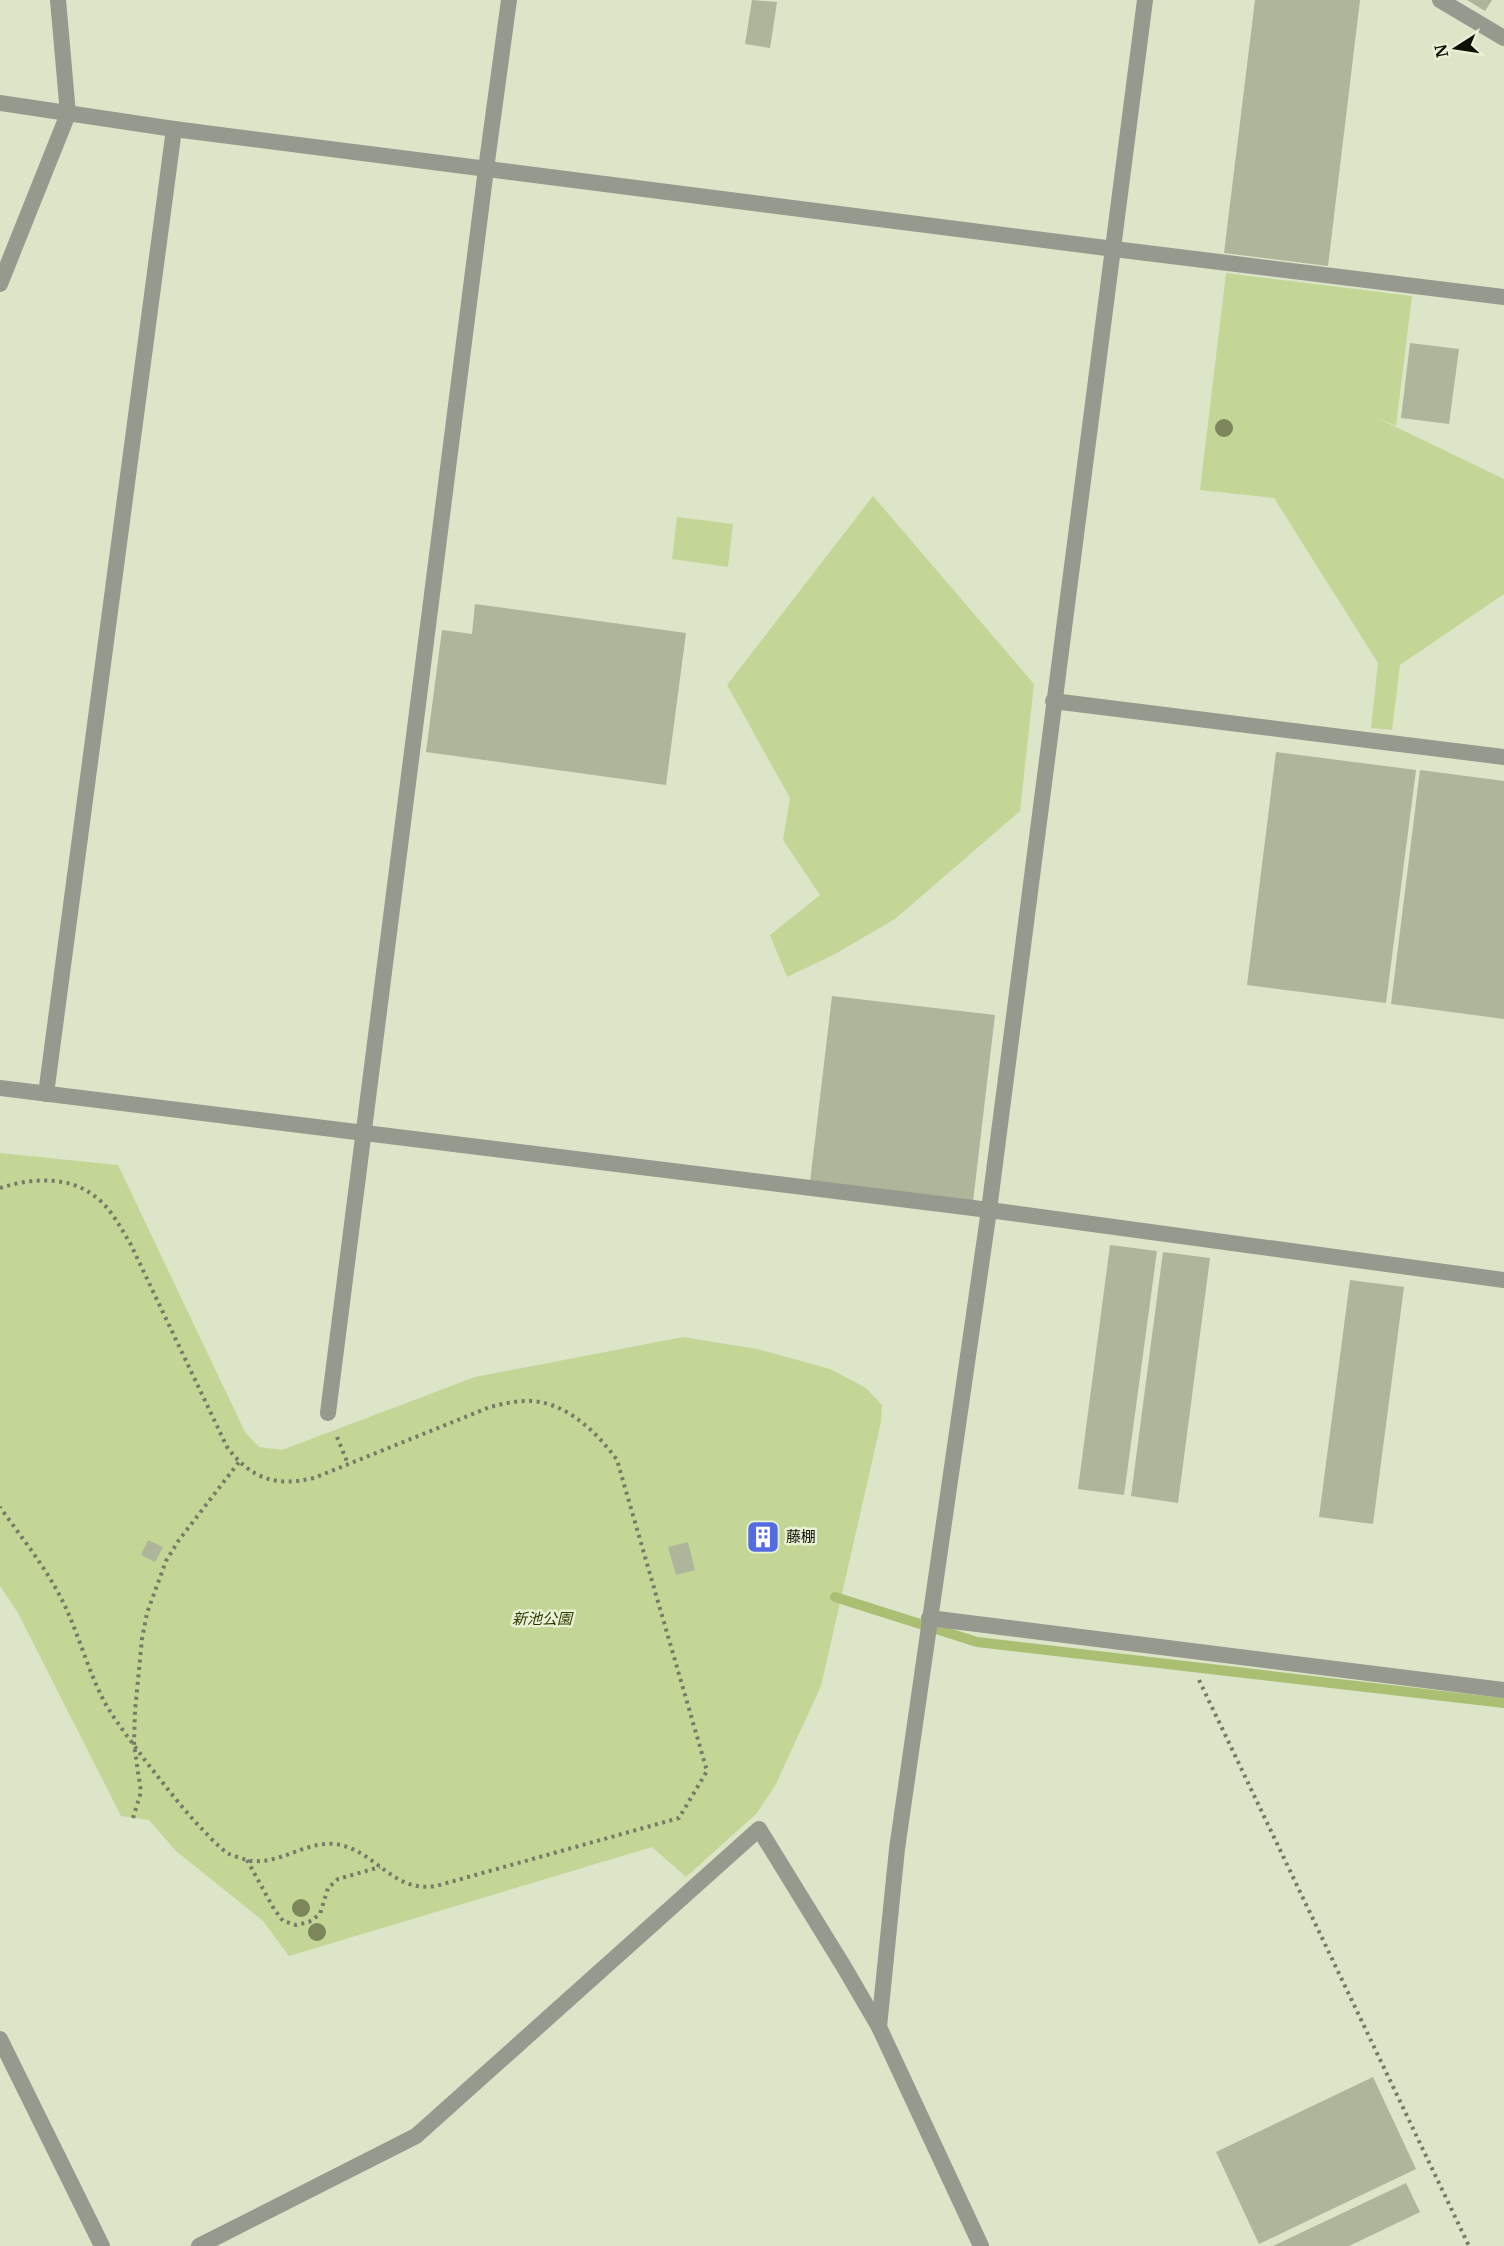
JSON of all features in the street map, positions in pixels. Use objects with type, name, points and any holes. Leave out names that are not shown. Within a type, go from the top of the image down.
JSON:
[{"type":"street","points":[[0,284],[68,114],[58,0]]},
{"type":"street","points":[[328,1413],[509,0]]},
{"type":"street","points":[[879,2028],[897,1849],[989,1210],[1145,0]]},
{"type":"street","points":[[1440,0],[1504,38]]},
{"type":"street","points":[[0,103],[174,129],[486,170],[1504,297]]},
{"type":"street","points":[[46,1094],[174,129]]},
{"type":"street","points":[[1053,701],[1504,757]]},
{"type":"street","points":[[0,1088],[989,1210],[1504,1280]]},
{"type":"street","points":[[929,1618],[1504,1690]]},
{"type":"street","points":[[199,2246],[416,2136],[759,1829],[879,2028],[981,2246]]},
{"type":"street","points":[[0,2039],[102,2246]]},
{"type":"path","points":[[0,1188],[22,1181],[50,1181],[75,1185],[97,1197],[114,1216],[130,1243],[227,1447],[238,1462],[255,1474],[274,1480],[295,1482],[314,1478],[490,1407],[515,1401],[540,1402],[564,1410],[587,1427],[605,1444],[617,1460],[707,1771],[679,1818],[436,1886],[421,1888],[406,1884],[392,1877],[370,1858],[352,1848],[334,1844],[320,1844],[263,1862],[247,1860],[228,1853],[183,1809],[134,1746],[106,1704],[62,1600],[0,1507]]},
{"type":"path","points":[[342,1449],[348,1464]]},
{"type":"path","points":[[133,1818],[141,1792],[134,1746],[142,1639],[156,1587],[166,1561],[179,1540],[238,1462]]},
{"type":"path","points":[[1196,1650],[1195,1672],[1469,2246]]},
{"type":"path","points":[[247,1860],[274,1909],[284,1921],[296,1925],[309,1922],[320,1914],[328,1888],[338,1879],[381,1867]]},
{"type":"green space","points":[[1226,273],[1412,296],[1396,426],[1371,415],[1504,479],[1504,594],[1400,665],[1392,730],[1371,728],[1378,663],[1274,498],[1200,490]]},
{"type":"green space","points":[[873,496],[1034,684],[1020,811],[895,919],[835,954],[787,977],[770,935],[820,895],[783,840],[790,798],[727,685]]},
{"type":"green space","points":[[677,517],[733,524],[728,567],[672,559]]},
{"type":"green space","name":"新池公園","points":[[0,1153],[118,1165],[245,1432],[259,1447],[282,1450],[475,1377],[683,1337],[757,1349],[830,1369],[866,1388],[882,1405],[881,1422],[821,1686],[775,1786],[756,1814],[686,1877],[652,1847],[289,1956],[263,1921],[176,1851],[149,1820],[121,1816],[18,1613],[0,1586]]},
{"type":"building","points":[[752,0],[777,2],[770,48],[745,44]]},
{"type":"building","points":[[1255,0],[1360,0],[1328,266],[1224,253]]},
{"type":"building","points":[[1467,0],[1492,0],[1485,11]]},
{"type":"building","points":[[1410,343],[1459,349],[1449,424],[1401,418]]},
{"type":"building","points":[[475,604],[686,633],[666,785],[426,752],[442,630],[472,634]]},
{"type":"building","points":[[1276,752],[1416,770],[1386,1003],[1247,985]]},
{"type":"building","points":[[1420,770],[1504,781],[1504,1019],[1391,1004]]},
{"type":"building","points":[[832,996],[995,1015],[973,1202],[810,1182]]},
{"type":"building","points":[[1110,1245],[1157,1251],[1124,1495],[1078,1489]]},
{"type":"building","points":[[1163,1252],[1210,1258],[1178,1503],[1131,1496]]},
{"type":"building","points":[[1350,1280],[1404,1287],[1373,1524],[1319,1517]]},
{"type":"building","name":"藤棚","points":[[774,1524],[778,1542],[753,1549],[749,1531]]},
{"type":"building","points":[[148,1540],[163,1547],[155,1562],[141,1555]]},
{"type":"building","points":[[688,1542],[695,1570],[676,1575],[668,1547]]},
{"type":"building","points":[[1373,2077],[1416,2169],[1259,2244],[1216,2152]]},
{"type":"building","points":[[1406,2183],[1420,2212],[1349,2246],[1273,2246]]},
{"type":"waterway","points":[[835,1597],[977,1642],[1504,1703]]},
{"type":"place","name":"藤棚","points":[[763,1537]]}]
